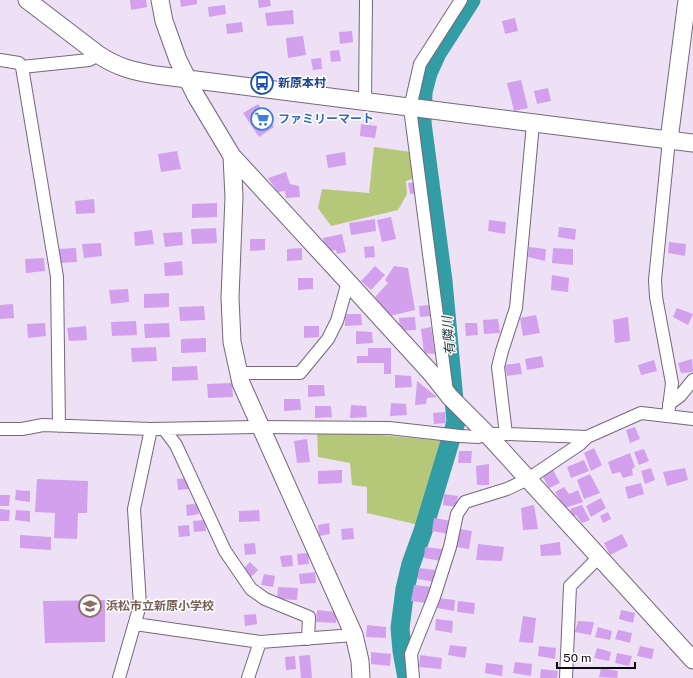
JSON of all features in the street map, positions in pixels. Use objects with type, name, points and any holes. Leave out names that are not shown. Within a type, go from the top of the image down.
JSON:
[{"type":"street","points":[[27,0],[99,55],[108,61],[130,70],[187,79],[533,124],[693,143]]},
{"type":"street","points":[[160,0],[164,22],[178,60],[196,96],[232,156],[693,660]]},
{"type":"street","points":[[365,102],[366,0]]},
{"type":"street","points":[[453,399],[419,109],[420,64],[461,0]]},
{"type":"street","points":[[669,410],[672,383],[656,297],[655,280],[669,140],[687,0]]},
{"type":"street","points":[[0,60],[19,63],[22,66],[89,60],[99,55]]},
{"type":"street","points":[[22,66],[57,277],[59,426]]},
{"type":"street","points":[[506,434],[498,367],[516,308],[533,124]]},
{"type":"street","points":[[232,156],[234,197],[230,298],[232,342],[241,383],[354,635],[360,661],[361,678]]},
{"type":"street","points":[[239,374],[300,373],[328,340],[337,321],[348,282]]},
{"type":"street","points":[[669,410],[693,380]]},
{"type":"street","points":[[413,678],[411,654],[434,596],[450,547],[458,514],[465,502],[507,489],[528,479],[588,437],[641,413],[669,410],[693,420]]},
{"type":"street","points":[[0,429],[22,429],[43,425],[151,429],[260,427],[389,428],[446,435],[478,437],[487,434],[588,437]]},
{"type":"street","points":[[120,678],[140,604],[134,509],[151,429]]},
{"type":"street","points":[[164,429],[176,446],[225,551],[251,589],[265,599],[309,617],[308,639]]},
{"type":"street","points":[[566,678],[570,586],[599,557]]},
{"type":"street","points":[[135,624],[260,642],[354,635]]},
{"type":"street","points":[[248,678],[260,642]]},
{"type":"green space","points":[[374,147],[412,152],[414,178],[406,181],[407,194],[398,210],[331,226],[318,208],[322,189],[369,193]]},
{"type":"green space","points":[[317,429],[444,441],[419,525],[367,513],[367,487],[352,485],[350,463],[318,457]]},
{"type":"building","points":[[130,0],[146,0],[147,7],[131,10]]},
{"type":"building","points":[[180,0],[197,0],[197,4],[181,7]]},
{"type":"building","points":[[258,0],[270,0],[271,6],[259,8]]},
{"type":"building","points":[[225,5],[226,14],[209,17],[208,7]]},
{"type":"building","points":[[293,10],[294,24],[267,26],[265,13]]},
{"type":"building","points":[[515,18],[518,31],[505,34],[502,21]]},
{"type":"building","points":[[242,22],[243,32],[227,34],[226,24]]},
{"type":"building","points":[[352,31],[353,42],[340,44],[339,32]]},
{"type":"building","points":[[303,36],[306,55],[288,58],[286,38]]},
{"type":"building","points":[[339,50],[341,61],[331,62],[330,51]]},
{"type":"building","points":[[321,58],[322,69],[313,70],[311,59]]},
{"type":"building","points":[[521,80],[528,108],[514,111],[507,83]]},
{"type":"building","points":[[548,88],[551,101],[537,104],[534,91]]},
{"type":"building","points":[[258,104],[274,127],[259,137],[243,113]]},
{"type":"building","points":[[361,124],[377,126],[375,138],[360,136]]},
{"type":"building","points":[[177,151],[181,169],[161,172],[158,154]]},
{"type":"building","points":[[345,152],[346,165],[328,168],[326,155]]},
{"type":"building","points":[[286,172],[290,184],[299,186],[300,197],[286,198],[285,191],[278,192],[268,178]]},
{"type":"building","points":[[418,182],[419,193],[410,194],[408,183]]},
{"type":"building","points":[[94,199],[95,213],[76,214],[75,201]]},
{"type":"building","points":[[217,203],[217,217],[192,218],[192,204]]},
{"type":"building","points":[[391,217],[396,239],[382,242],[377,220]]},
{"type":"building","points":[[375,219],[376,231],[351,235],[349,223]]},
{"type":"building","points":[[489,220],[506,222],[505,234],[488,231]]},
{"type":"building","points":[[559,227],[576,229],[575,240],[558,237]]},
{"type":"building","points":[[216,228],[217,243],[192,244],[191,229]]},
{"type":"building","points":[[152,230],[154,244],[135,246],[134,232]]},
{"type":"building","points":[[182,232],[183,245],[165,247],[163,233]]},
{"type":"building","points":[[342,234],[346,252],[337,254],[336,250],[329,251],[325,246],[323,238]]},
{"type":"building","points":[[250,239],[265,239],[265,250],[250,251]]},
{"type":"building","points":[[669,242],[686,244],[685,256],[668,253]]},
{"type":"building","points":[[101,243],[102,256],[84,258],[82,244]]},
{"type":"building","points":[[374,246],[375,257],[365,258],[364,247]]},
{"type":"building","points":[[529,247],[546,249],[545,261],[528,257]]},
{"type":"building","points":[[76,248],[77,262],[59,263],[58,249]]},
{"type":"building","points":[[302,248],[302,260],[287,261],[287,249]]},
{"type":"building","points":[[553,248],[573,249],[573,265],[552,263]]},
{"type":"building","points":[[44,258],[45,271],[26,273],[25,259]]},
{"type":"building","points":[[182,261],[183,275],[165,276],[164,263]]},
{"type":"building","points":[[375,266],[385,275],[371,290],[361,281]]},
{"type":"building","points":[[394,266],[408,268],[415,310],[390,316],[375,297],[388,283],[385,280]]},
{"type":"building","points":[[552,275],[569,278],[568,292],[551,290]]},
{"type":"building","points":[[298,278],[313,278],[313,289],[298,290]]},
{"type":"building","points":[[128,289],[129,302],[111,304],[109,290]]},
{"type":"building","points":[[169,293],[169,307],[144,308],[144,294]]},
{"type":"building","points":[[13,304],[14,318],[0,319],[0,305]]},
{"type":"building","points":[[429,305],[430,316],[420,317],[419,306]]},
{"type":"building","points":[[204,306],[205,320],[180,321],[179,307]]},
{"type":"building","points":[[677,308],[693,314],[688,325],[673,317]]},
{"type":"building","points":[[345,314],[361,314],[362,325],[345,326]]},
{"type":"building","points":[[536,315],[540,333],[523,336],[520,318]]},
{"type":"building","points":[[415,317],[416,330],[400,331],[399,318]]},
{"type":"building","points":[[628,317],[630,341],[615,343],[613,320]]},
{"type":"building","points":[[498,319],[500,333],[484,334],[483,320]]},
{"type":"building","points":[[136,321],[137,335],[112,336],[111,322]]},
{"type":"building","points":[[45,323],[46,336],[28,338],[27,324]]},
{"type":"building","points":[[169,323],[170,337],[145,338],[144,324]]},
{"type":"building","points":[[465,323],[477,323],[478,335],[466,336]]},
{"type":"building","points":[[86,326],[87,340],[69,341],[67,328]]},
{"type":"building","points":[[304,326],[319,326],[319,337],[304,338]]},
{"type":"building","points":[[431,327],[435,354],[424,353],[421,329]]},
{"type":"building","points":[[356,331],[372,332],[373,343],[356,344]]},
{"type":"building","points":[[206,338],[206,352],[181,353],[181,339]]},
{"type":"building","points":[[156,347],[157,361],[132,362],[131,348]]},
{"type":"building","points":[[368,348],[391,348],[391,374],[384,374],[384,363],[357,363],[357,356],[368,356]]},
{"type":"building","points":[[542,356],[544,367],[527,370],[525,359]]},
{"type":"building","points":[[692,359],[693,372],[681,373],[678,363]]},
{"type":"building","points":[[654,360],[657,371],[641,375],[638,365]]},
{"type":"building","points":[[520,363],[522,374],[507,376],[505,365]]},
{"type":"building","points":[[197,366],[198,380],[172,381],[172,367]]},
{"type":"building","points":[[395,375],[411,376],[412,387],[395,388]]},
{"type":"building","points":[[417,381],[437,397],[427,398],[426,404],[415,405]]},
{"type":"building","points":[[232,383],[233,397],[208,398],[207,384]]},
{"type":"building","points":[[308,385],[324,385],[325,396],[308,397]]},
{"type":"building","points":[[284,399],[300,399],[301,410],[284,411]]},
{"type":"building","points":[[391,403],[406,404],[407,415],[390,416]]},
{"type":"building","points":[[351,405],[366,406],[367,417],[350,418]]},
{"type":"building","points":[[315,406],[331,406],[332,417],[315,418]]},
{"type":"building","points":[[445,412],[446,423],[434,424],[433,413]]},
{"type":"building","points":[[635,427],[640,439],[630,443],[626,430]]},
{"type":"building","points":[[307,439],[310,462],[297,463],[294,441]]},
{"type":"building","points":[[594,448],[602,465],[591,471],[584,453]]},
{"type":"building","points":[[644,449],[649,461],[639,465],[634,452]]},
{"type":"building","points":[[459,451],[472,451],[471,463],[458,463]]},
{"type":"building","points":[[630,453],[635,467],[632,469],[633,475],[623,478],[620,472],[612,474],[608,462]]},
{"type":"building","points":[[584,460],[589,471],[571,478],[567,467]]},
{"type":"building","points":[[489,464],[489,485],[477,485],[476,466]]},
{"type":"building","points":[[552,468],[560,483],[549,488],[542,475]]},
{"type":"building","points":[[651,468],[655,480],[645,484],[641,471]]},
{"type":"building","points":[[685,468],[688,480],[667,486],[663,472]]},
{"type":"building","points":[[342,470],[342,483],[318,484],[318,471]]},
{"type":"building","points":[[590,474],[600,493],[584,499],[577,480]]},
{"type":"building","points":[[188,478],[189,489],[178,490],[177,479]]},
{"type":"building","points":[[37,479],[88,481],[87,513],[78,513],[77,539],[54,538],[55,513],[35,512]]},
{"type":"building","points":[[641,483],[644,494],[628,499],[625,487]]},
{"type":"building","points":[[564,487],[569,494],[578,490],[583,502],[565,508],[555,492]]},
{"type":"building","points":[[16,490],[30,491],[30,502],[15,500]]},
{"type":"building","points":[[444,494],[458,496],[456,507],[443,505]]},
{"type":"building","points":[[0,495],[10,495],[9,506],[0,506]]},
{"type":"building","points":[[601,498],[606,508],[591,517],[586,506]]},
{"type":"building","points":[[198,503],[199,514],[187,516],[186,505]]},
{"type":"building","points":[[534,505],[538,529],[523,530],[521,508]]},
{"type":"building","points":[[582,505],[590,520],[582,523],[576,515],[573,517],[570,509]]},
{"type":"building","points":[[0,509],[10,510],[9,521],[0,521]]},
{"type":"building","points":[[16,510],[30,511],[30,522],[15,520]]},
{"type":"building","points":[[259,510],[260,521],[239,522],[239,511]]},
{"type":"building","points":[[608,512],[611,519],[603,523],[600,516]]},
{"type":"building","points":[[434,518],[451,521],[449,534],[432,531]]},
{"type":"building","points":[[205,520],[206,531],[194,532],[193,521]]},
{"type":"building","points":[[329,523],[330,534],[319,536],[318,525]]},
{"type":"building","points":[[189,525],[190,536],[179,537],[178,526]]},
{"type":"building","points":[[353,528],[354,539],[342,540],[341,529]]},
{"type":"building","points":[[459,529],[472,531],[469,549],[456,547]]},
{"type":"building","points":[[622,534],[628,546],[610,555],[604,543]]},
{"type":"building","points":[[20,535],[51,537],[51,550],[20,548]]},
{"type":"building","points":[[560,542],[561,555],[541,556],[540,545]]},
{"type":"building","points":[[255,543],[256,554],[245,555],[244,544]]},
{"type":"building","points":[[478,544],[504,547],[502,561],[476,560]]},
{"type":"building","points":[[425,547],[442,549],[441,561],[424,558]]},
{"type":"building","points":[[308,553],[309,564],[298,565],[297,554]]},
{"type":"building","points":[[292,555],[293,566],[282,567],[280,556]]},
{"type":"building","points":[[250,562],[258,570],[250,578],[242,570]]},
{"type":"building","points":[[419,568],[436,570],[435,582],[418,579]]},
{"type":"building","points":[[315,572],[316,583],[300,584],[299,574]]},
{"type":"building","points":[[264,574],[275,576],[273,587],[261,585]]},
{"type":"building","points":[[414,585],[432,587],[427,603],[411,601]]},
{"type":"building","points":[[278,587],[298,588],[297,600],[277,599]]},
{"type":"building","points":[[438,598],[455,600],[454,611],[437,608]]},
{"type":"building","points":[[105,600],[105,642],[45,643],[43,601]]},
{"type":"building","points":[[458,601],[475,603],[474,614],[457,612]]},
{"type":"building","points":[[317,610],[337,612],[336,623],[316,622]]},
{"type":"building","points":[[621,610],[635,613],[633,623],[619,619]]},
{"type":"building","points":[[256,614],[257,624],[245,626],[244,615]]},
{"type":"building","points":[[523,616],[536,618],[533,643],[519,642]]},
{"type":"building","points":[[436,619],[453,621],[452,633],[435,630]]},
{"type":"building","points":[[578,621],[594,622],[591,635],[575,632]]},
{"type":"building","points":[[367,625],[386,627],[386,638],[366,637]]},
{"type":"building","points":[[598,627],[612,631],[610,640],[595,637]]},
{"type":"building","points":[[618,630],[632,633],[630,643],[615,639]]},
{"type":"building","points":[[450,645],[467,647],[465,658],[448,655]]},
{"type":"building","points":[[539,646],[556,648],[555,659],[538,656]]},
{"type":"building","points":[[640,646],[654,649],[652,659],[637,656]]},
{"type":"building","points":[[597,648],[611,652],[609,661],[594,658]]},
{"type":"building","points":[[371,652],[391,654],[390,666],[371,664]]},
{"type":"building","points":[[617,653],[632,656],[629,666],[615,663]]},
{"type":"building","points":[[310,655],[312,678],[301,678],[299,656]]},
{"type":"building","points":[[420,655],[442,658],[441,669],[419,667]]},
{"type":"building","points":[[295,656],[296,669],[286,670],[285,657]]},
{"type":"building","points":[[515,662],[532,664],[531,676],[513,673]]},
{"type":"building","points":[[486,663],[503,665],[502,676],[485,673]]},
{"type":"building","points":[[601,668],[618,671],[617,678],[599,677]]},
{"type":"building","points":[[541,669],[558,671],[557,678],[540,678]]},
{"type":"waterway","name":"有隣川","points":[[407,678],[402,651],[400,628],[405,589],[411,564],[423,531],[456,422],[443,281],[422,123],[423,92],[428,73],[437,53],[471,0]]},
{"type":"place","name":"新原本村","points":[[262,83]]},
{"type":"place","name":"ファミリーマート","points":[[262,119]]},
{"type":"place","name":"浜松市立新原小学校","points":[[90,606]]}]
